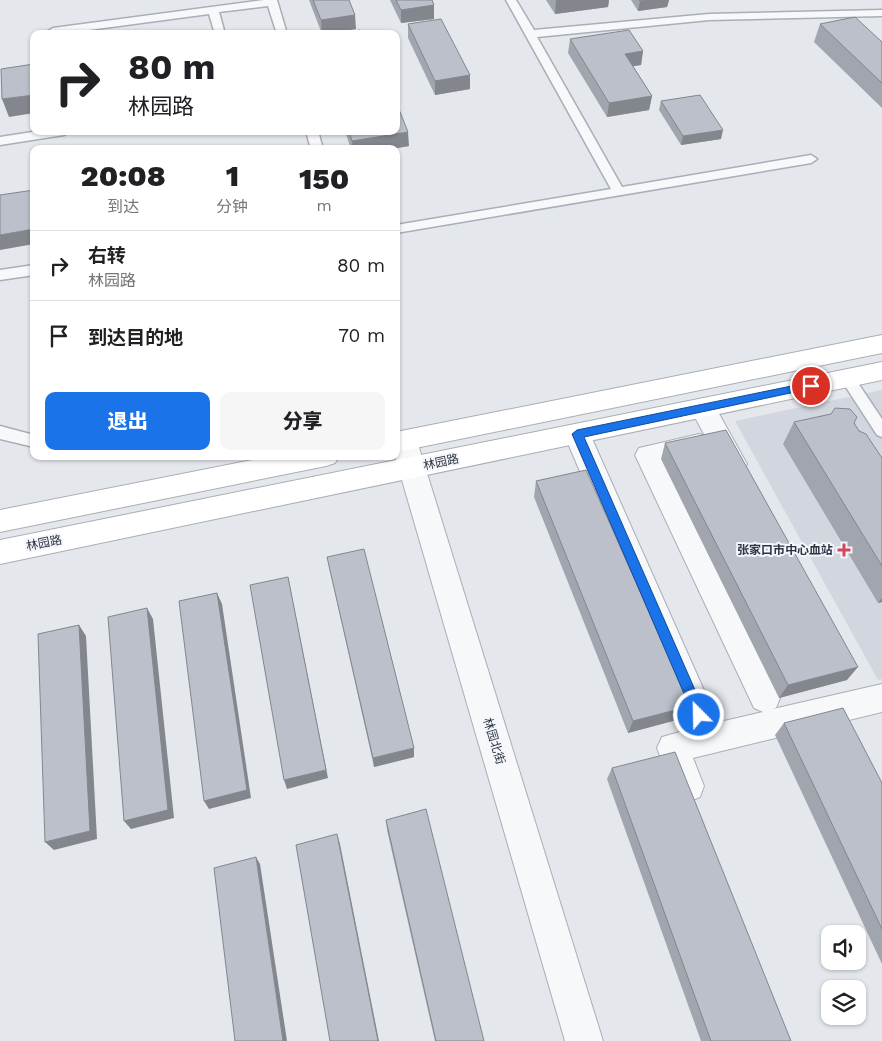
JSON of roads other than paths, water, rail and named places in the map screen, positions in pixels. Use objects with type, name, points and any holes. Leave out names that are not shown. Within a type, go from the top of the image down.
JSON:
[{"type":"main road","name":"林园路","points":[[404,451],[882,344]]},
{"type":"main road","name":"林园路","points":[[404,451],[577,434],[882,371]]},
{"type":"main road","points":[[0,521],[306,460]]},
{"type":"main road","name":"林园路","points":[[0,552],[368,460]]},
{"type":"street","points":[[703,408],[744,482]]},
{"type":"street","points":[[577,434],[699,715]]},
{"type":"street","points":[[720,439],[648,455],[765,698]]},
{"type":"street","name":"林园北街","points":[[404,451],[584,1041]]},
{"type":"street","points":[[698,812],[673,748],[843,721],[882,698]]},
{"type":"lane","points":[[511,0],[618,190]]},
{"type":"lane","points":[[61,30],[272,1],[281,30]]},
{"type":"lane","points":[[213,10],[219,30]]},
{"type":"lane","points":[[530,34],[709,17],[882,13]]},
{"type":"lane","points":[[0,141],[38,135]]},
{"type":"lane","points":[[400,228],[618,190],[811,159]]},
{"type":"lane","points":[[0,275],[30,271]]},
{"type":"lane","points":[[847,378],[882,431]]},
{"type":"lane","points":[[0,432],[5,435],[30,439]]},
{"type":"place","name":"张家口市中心血站","points":[[844,550]]}]
